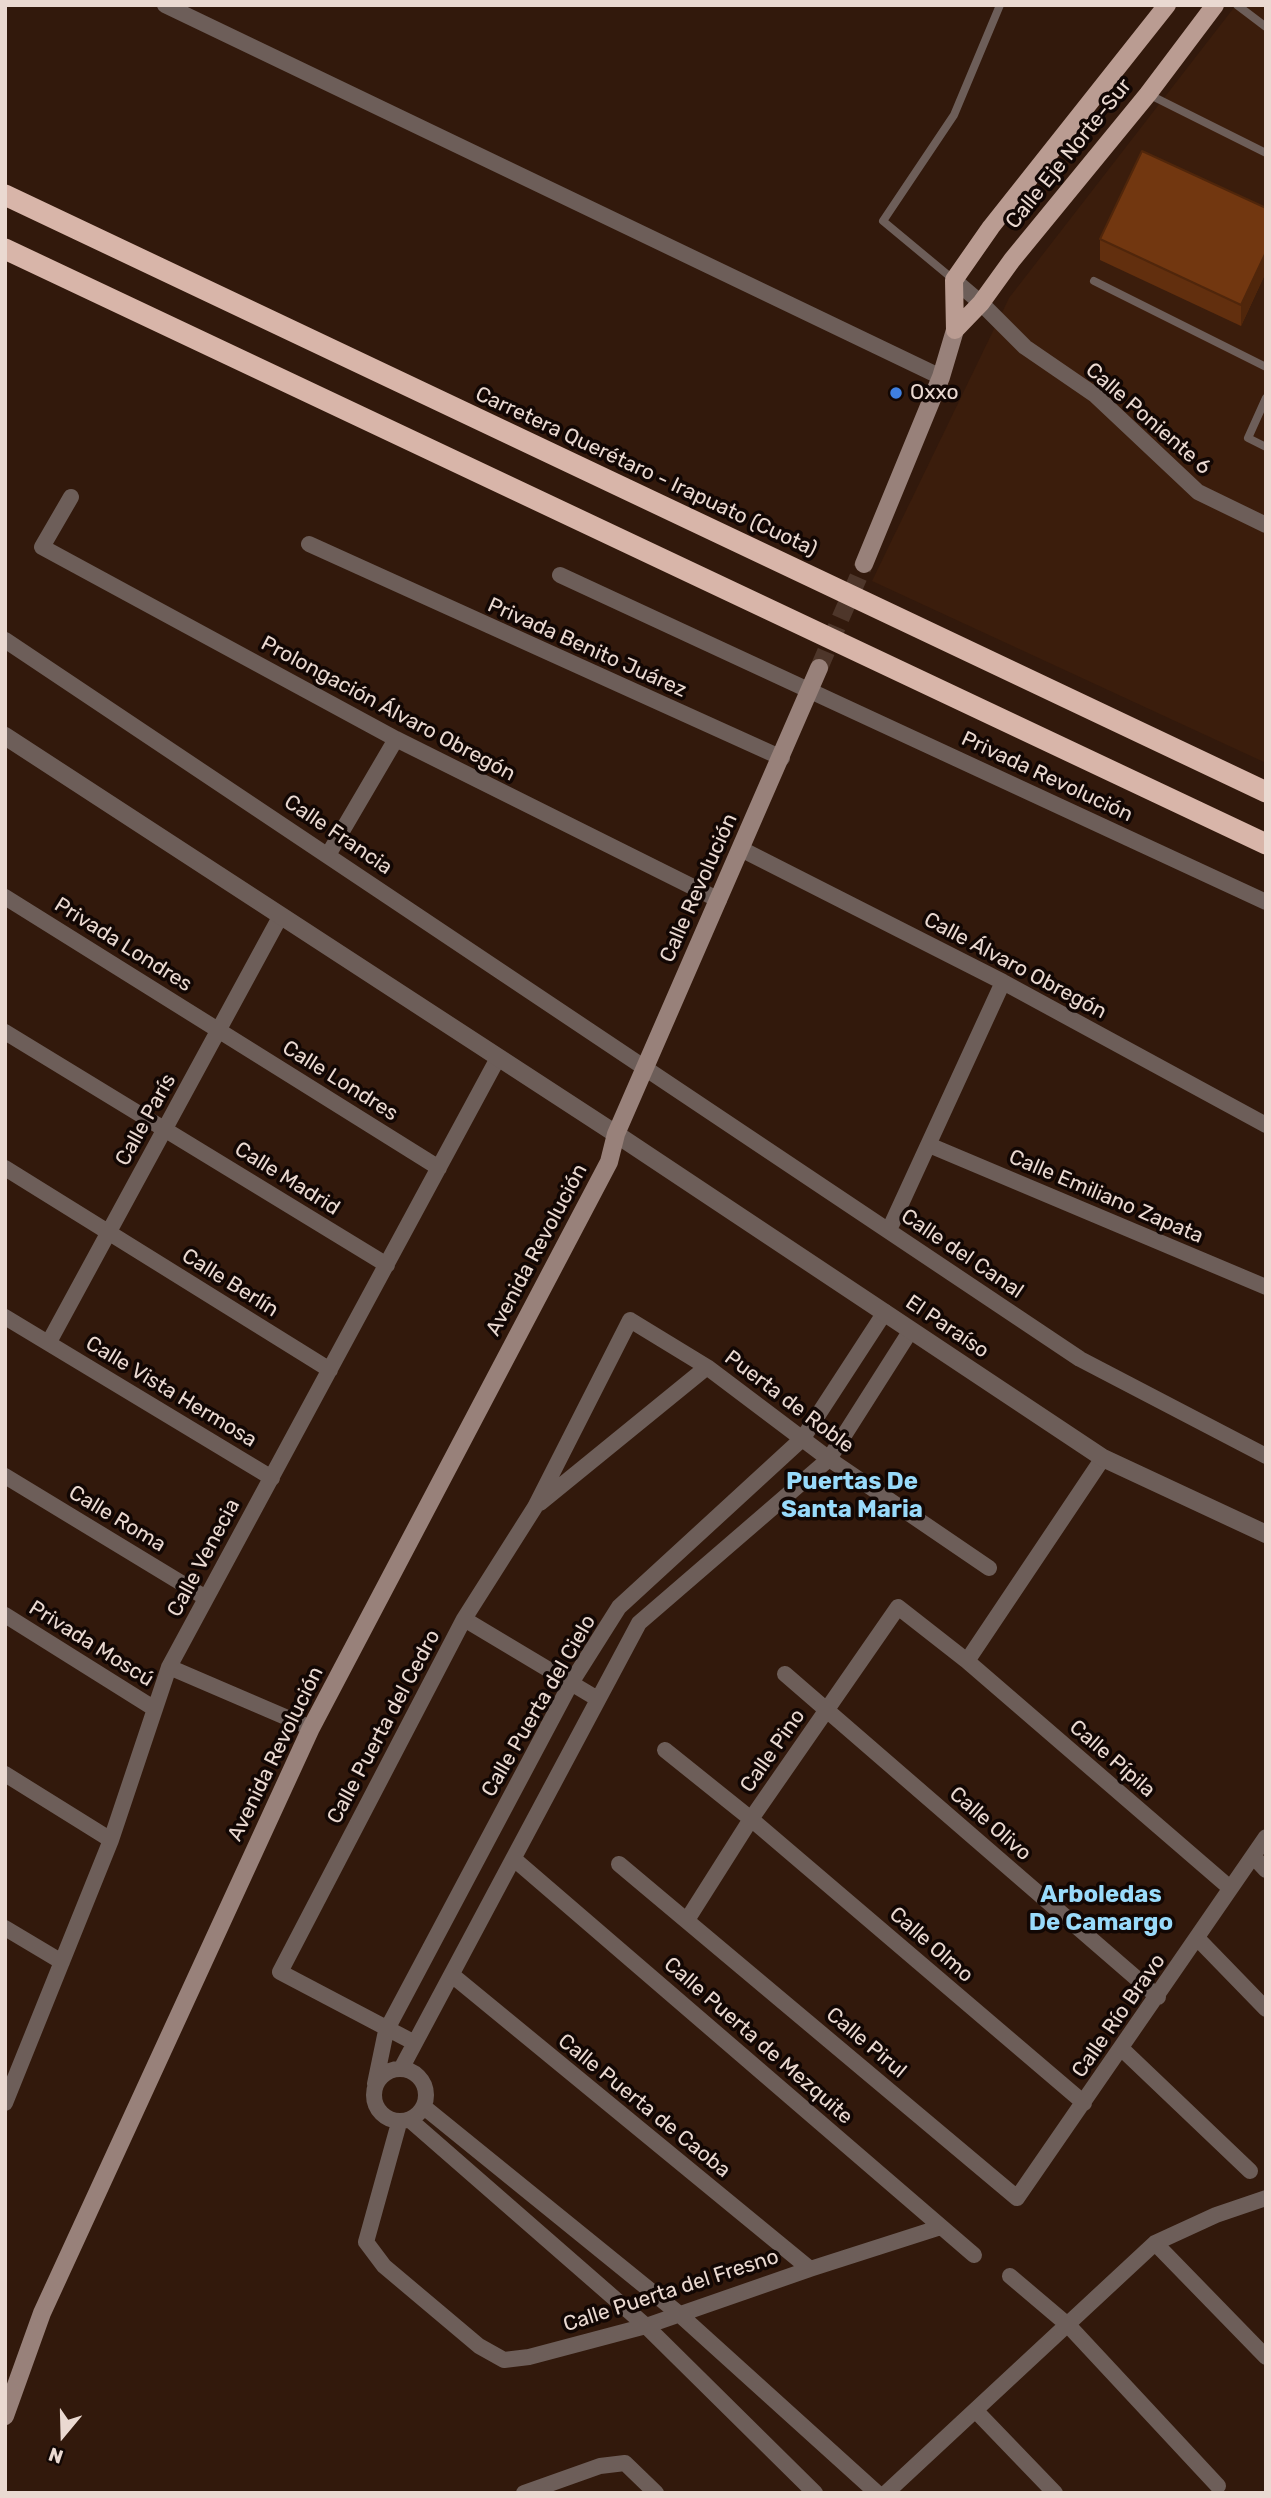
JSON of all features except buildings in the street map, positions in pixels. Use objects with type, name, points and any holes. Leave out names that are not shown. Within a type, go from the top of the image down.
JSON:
[{"type":"highway","name":"Carretera Querétaro - Irapuato (Cuota)","points":[[5,195],[1266,792]]},
{"type":"highway","points":[[5,250],[1266,844]]},
{"type":"main road","name":"Calle Eje Norte-Sur","points":[[864,564],[941,377],[955,330],[954,280],[991,227],[1167,5]]},
{"type":"main road","name":"Calle Eje Norte-Sur","points":[[955,330],[981,303],[1012,260],[1148,94],[1215,5]]},
{"type":"main road","name":"Calle Revolución","points":[[618,1130],[819,668]]},
{"type":"main road","name":"Avenida Revolución","points":[[5,2416],[42,2313],[311,1728],[609,1162],[618,1130]]},
{"type":"street","points":[[165,5],[941,377]]},
{"type":"street","name":"Calle Poniente 6","points":[[954,280],[1025,347],[1095,395],[1198,492],[1266,525]]},
{"type":"street","name":"Prolongación Álvaro Obregón","points":[[71,497],[42,547],[396,739],[719,900]]},
{"type":"street","name":"Privada Benito Juárez","points":[[309,544],[782,758]]},
{"type":"street","name":"Privada Revolución","points":[[560,575],[1266,902]]},
{"type":"street","name":"Calle Francia","points":[[5,640],[328,855],[643,1074]]},
{"type":"street","points":[[5,736],[498,1058],[618,1130]]},
{"type":"street","points":[[328,855],[396,739]]},
{"type":"street","name":"Calle Álvaro Obregón","points":[[741,849],[1003,982],[1266,1125]]},
{"type":"street","name":"Privada Londres","points":[[5,897],[219,1029]]},
{"type":"street","name":"Calle París","points":[[49,1342],[280,917]]},
{"type":"street","points":[[889,1230],[1003,982]]},
{"type":"street","name":"Calle Londres","points":[[219,1029],[439,1168]]},
{"type":"street","name":"Calle Madrid","points":[[5,1032],[387,1265]]},
{"type":"street","name":"Calle Venecia","points":[[5,2104],[9,2086],[111,1840],[169,1667],[498,1058]]},
{"type":"street","name":"Calle del Canal","points":[[643,1074],[889,1230],[1080,1359],[1266,1456]]},
{"type":"street","name":"El Paraíso","points":[[618,1130],[1102,1458],[1266,1534]]},
{"type":"street","name":"Calle Emiliano Zapata","points":[[929,1145],[1266,1287]]},
{"type":"street","name":"Calle Berlín","points":[[5,1168],[330,1370]]},
{"type":"street","name":"Calle Puerta del Cielo","points":[[376,2084],[386,2031],[571,1683],[620,1607],[803,1438],[885,1312]]},
{"type":"street","name":"Calle Vista Hermosa","points":[[5,1317],[272,1478]]},
{"type":"street","name":"Puerta de Roble","points":[[630,1320],[707,1367],[829,1459],[989,1568]]},
{"type":"street","name":"Calle Puerta del Cedro","points":[[386,2031],[280,1972],[464,1619],[535,1507],[630,1320]]},
{"type":"street","points":[[401,2069],[413,2042],[514,1859],[596,1698],[639,1623],[829,1459],[911,1329]]},
{"type":"street","name":"Calle Puerta del Cedro","points":[[535,1507],[707,1367]]},
{"type":"street","points":[[967,1661],[1102,1458]]},
{"type":"street","name":"Calle Roma","points":[[5,1476],[206,1598]]},
{"type":"street","name":"Calle Pípila","points":[[898,1607],[967,1661],[1230,1888]]},
{"type":"street","name":"Calle Pino","points":[[687,1920],[751,1819],[898,1607]]},
{"type":"street","name":"Privada Moscú","points":[[5,1615],[155,1709]]},
{"type":"street","points":[[464,1619],[596,1698]]},
{"type":"street","points":[[169,1667],[311,1728]]},
{"type":"street","name":"Calle Olivo","points":[[785,1674],[1158,1997]]},
{"type":"street","name":"Calle Olmo","points":[[665,1750],[751,1819],[1084,2103]]},
{"type":"street","points":[[5,1774],[111,1840]]},
{"type":"street","name":"Calle Río Bravo","points":[[1017,2198],[1266,1837]]},
{"type":"street","points":[[1252,1856],[1266,1870]]},
{"type":"street","name":"Calle Puerta de Mezquite","points":[[514,1859],[974,2255]]},
{"type":"street","name":"Calle Pirul","points":[[619,1864],[1017,2198]]},
{"type":"street","points":[[5,1928],[62,1962]]},
{"type":"street","points":[[1198,1939],[1266,2009]]},
{"type":"street","name":"Calle Puerta de Caoba","points":[[452,1975],[810,2269]]},
{"type":"street","points":[[386,2031],[413,2042]]},
{"type":"street","points":[[1122,2049],[1250,2171]]},
{"type":"street","points":[[405,2121],[424,2107],[427,2094],[423,2081],[412,2072],[401,2069],[386,2073],[376,2084],[374,2096],[378,2109],[405,2121],[646,2326],[815,2493]]},
{"type":"street","points":[[424,2107],[678,2313],[877,2493]]},
{"type":"street","name":"Calle Puerta del Fresno","points":[[405,2121],[366,2242],[384,2266],[469,2337],[504,2360],[528,2357],[646,2326],[678,2313],[942,2227]]},
{"type":"street","points":[[886,2493],[1069,2326],[1155,2243],[1216,2215],[1266,2198]]},
{"type":"street","points":[[1155,2243],[1266,2357]]},
{"type":"street","points":[[1010,2276],[1069,2326],[1218,2486]]},
{"type":"street","points":[[976,2412],[1055,2493]]},
{"type":"street","points":[[524,2493],[600,2466],[625,2463],[656,2493]]},
{"type":"lane","points":[[954,280],[883,221],[954,115],[1000,5]]},
{"type":"lane","points":[[1237,5],[1266,27]]},
{"type":"lane","points":[[1148,94],[1266,153]]},
{"type":"lane","points":[[1094,281],[1266,367]]},
{"type":"lane","points":[[1266,398],[1248,438],[1266,447]]},
{"type":"shaded area","points":[[1236,5],[1266,5],[1266,763],[872,581],[1009,298]]},
{"type":"tunnel","points":[[819,668],[864,564]]},
{"type":"place","name":"Oxxo","points":[[896,393]]},
{"type":"district","name":"Puertas De Santa Maria","points":[[852,1496]]},
{"type":"district","name":"Arboledas De Camargo","points":[[1101,1909]]}]
